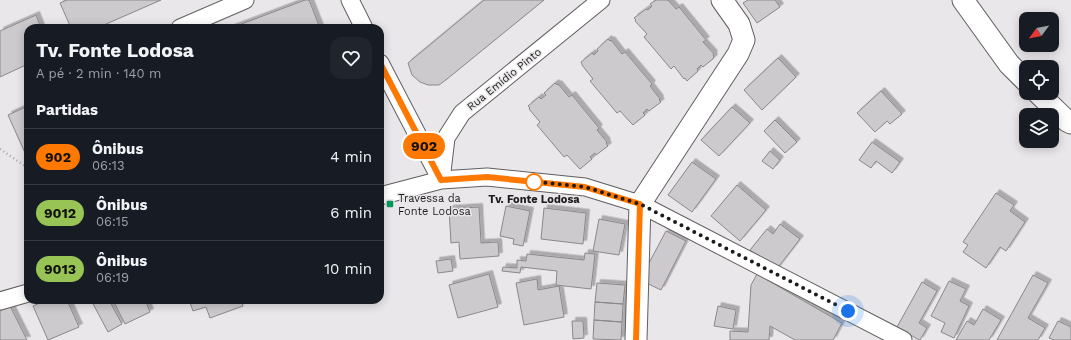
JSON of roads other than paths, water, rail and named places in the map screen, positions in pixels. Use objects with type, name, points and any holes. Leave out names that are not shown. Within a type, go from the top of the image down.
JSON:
[{"type":"street","points":[[189,24],[246,0]]},
{"type":"street","points":[[350,0],[362,24]]},
{"type":"street","name":"Rua Emídio Pinto","points":[[441,180],[446,138],[462,113],[602,0]]},
{"type":"street","points":[[636,340],[640,204],[738,54],[744,40],[739,24],[722,0]]},
{"type":"street","points":[[963,0],[1009,64],[1019,74]]},
{"type":"street","points":[[384,71],[441,180]]},
{"type":"street","points":[[1045,100],[1071,123]]},
{"type":"street","points":[[384,195],[441,180],[487,177],[585,187],[640,204],[903,340]]},
{"type":"street","points":[[0,301],[24,294]]},
{"type":"place","name":"Tv. Fonte Lodosa","points":[[534,182]]},
{"type":"place","name":"Travessa da Fonte Lodosa","points":[[390,204]]}]
